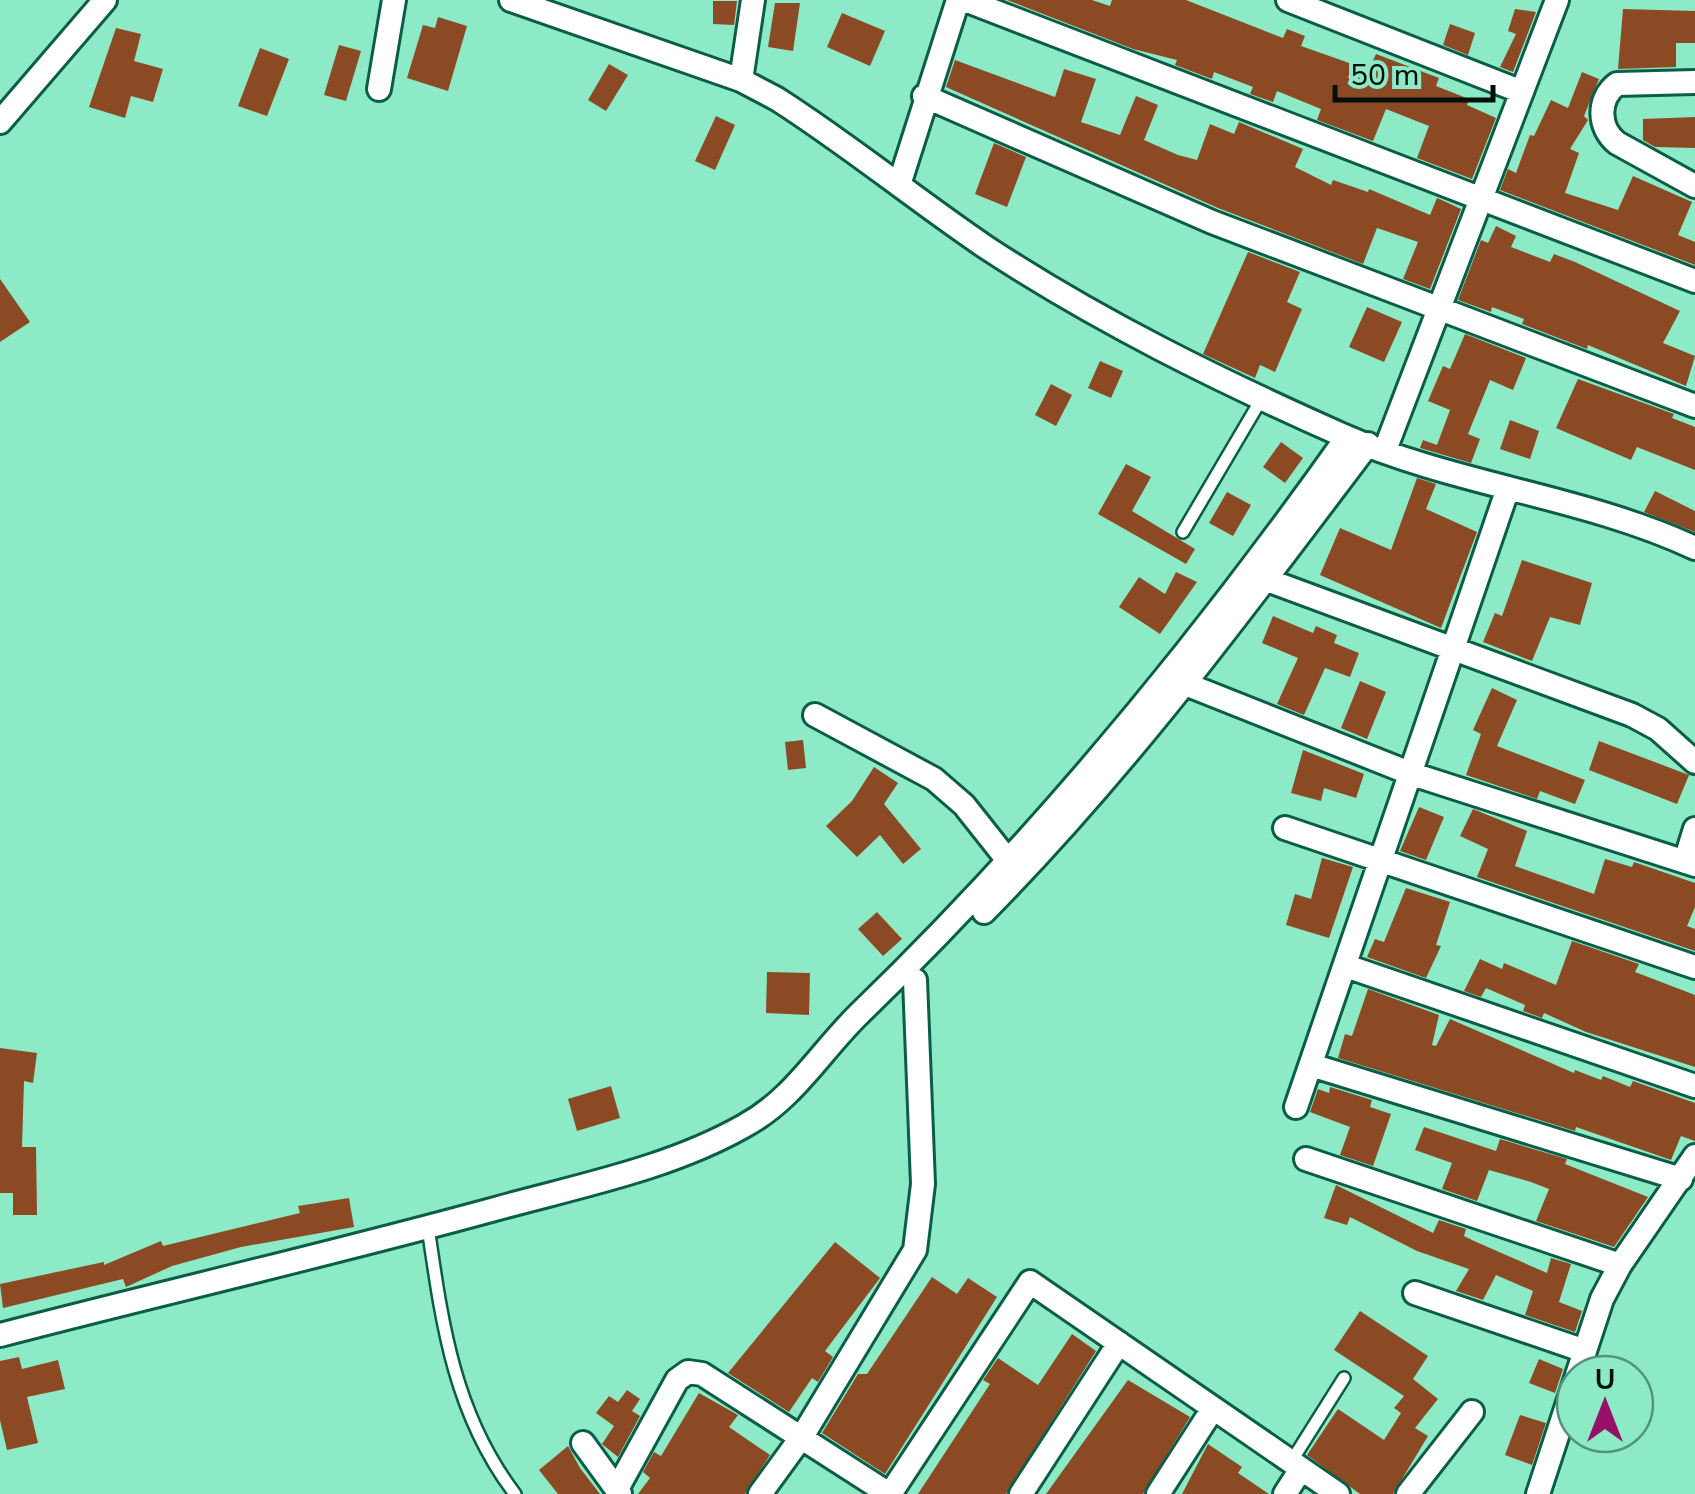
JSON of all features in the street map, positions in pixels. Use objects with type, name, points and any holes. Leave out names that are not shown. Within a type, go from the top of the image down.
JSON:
[{"type":"street","points":[[0,122],[104,0]]},
{"type":"street","points":[[378,89],[394,0]]},
{"type":"street","points":[[511,0],[741,80],[816,124],[1047,285],[1262,398],[1367,444],[1507,490],[1615,518],[1695,548]]},
{"type":"street","points":[[741,80],[752,0]]},
{"type":"street","points":[[899,184],[924,96],[961,0],[1695,281]]},
{"type":"street","points":[[1288,0],[1338,9],[1522,92]]},
{"type":"street","points":[[0,1335],[428,1227],[702,1148],[748,1124],[819,1064],[848,1047],[1050,845],[1188,685],[1367,444],[1442,307],[1556,0]]},
{"type":"street","points":[[1695,82],[1617,84],[1607,93],[1602,116],[1606,135],[1695,186]]},
{"type":"street","points":[[924,96],[1194,215],[1695,406]]},
{"type":"street","points":[[819,1064],[848,1024],[1010,863],[1367,444]]},
{"type":"street","points":[[1296,1107],[1507,490]]},
{"type":"street","points":[[1268,580],[1632,716],[1658,729],[1695,762]]},
{"type":"street","points":[[1188,685],[1412,774],[1690,863],[1695,829]]},
{"type":"street","points":[[815,715],[934,779],[964,805],[1010,863]]},
{"type":"street","points":[[1285,828],[1695,967]]},
{"type":"street","points":[[1346,966],[1695,1086]]},
{"type":"street","points":[[760,1494],[803,1435],[915,1250],[923,1184],[915,980]]},
{"type":"street","points":[[1310,1065],[1681,1179]]},
{"type":"street","points":[[1538,1494],[1582,1350],[1620,1265],[1695,1156]]},
{"type":"street","points":[[1306,1160],[1620,1265]]},
{"type":"street","points":[[583,1443],[618,1492],[677,1380],[688,1372],[702,1374],[890,1494],[1030,1282],[1338,1494]]},
{"type":"street","points":[[1416,1293],[1582,1350]]},
{"type":"street","points":[[1022,1494],[1119,1343]]},
{"type":"street","points":[[1158,1494],[1212,1410]]},
{"type":"street","points":[[1408,1494],[1472,1412]]},
{"type":"street","points":[[1285,1494],[1296,1465]]},
{"type":"lane","points":[[1183,532],[1262,398]]},
{"type":"lane","points":[[428,1227],[440,1309],[465,1411],[515,1494]]},
{"type":"lane","points":[[1296,1465],[1344,1378]]},
{"type":"building","points":[[1007,0],[1092,0],[1110,6],[1112,0],[1186,0],[1283,38],[1287,29],[1305,36],[1301,46],[1369,70],[1376,54],[1439,78],[1436,86],[1469,99],[1467,105],[1496,118],[1472,179],[1417,158],[1429,126],[1386,109],[1373,141],[1317,120],[1321,109],[1277,91],[1273,102],[1250,94],[1253,87],[1214,72],[1212,79],[1175,65],[1177,60],[1133,49]]},
{"type":"building","points":[[713,1],[737,1],[734,25],[713,24]]},
{"type":"building","points":[[775,3],[800,3],[793,51],[768,47]]},
{"type":"building","points":[[1515,9],[1536,12],[1513,72],[1500,67],[1516,34],[1508,31]]},
{"type":"building","points":[[1623,9],[1695,11],[1695,43],[1676,43],[1676,67],[1618,69]]},
{"type":"building","points":[[842,13],[885,31],[870,66],[827,47]]},
{"type":"building","points":[[438,17],[467,26],[448,91],[407,78],[423,25],[435,28]]},
{"type":"building","points":[[1450,24],[1475,33],[1468,55],[1443,45]]},
{"type":"building","points":[[116,28],[141,34],[134,61],[163,69],[153,102],[131,96],[125,118],[89,107]]},
{"type":"building","points":[[339,45],[361,51],[346,101],[324,95]]},
{"type":"building","points":[[260,48],[289,59],[267,116],[238,106]]},
{"type":"building","points":[[955,60],[1055,97],[1064,69],[1096,79],[1081,122],[1120,135],[1136,96],[1158,105],[1144,140],[1178,155],[1197,160],[1210,124],[1234,134],[1239,122],[1303,149],[1295,167],[1331,185],[1333,180],[1368,192],[1369,189],[1430,215],[1437,198],[1461,209],[1430,289],[1403,279],[1418,242],[1377,228],[1363,264],[1218,208],[946,87]]},
{"type":"building","points":[[609,64],[628,75],[606,111],[588,100]]},
{"type":"building","points":[[1582,72],[1599,79],[1584,116],[1588,120],[1570,149],[1579,153],[1565,193],[1618,210],[1633,176],[1692,202],[1678,235],[1695,242],[1695,265],[1500,190],[1508,169],[1516,173],[1530,135],[1534,136],[1551,100],[1568,108]]},
{"type":"building","points":[[716,116],[735,125],[715,170],[695,161]]},
{"type":"building","points":[[1695,117],[1695,148],[1655,147],[1643,140],[1643,119]]},
{"type":"building","points":[[994,143],[1026,157],[1007,207],[975,194]]},
{"type":"building","points":[[1496,226],[1516,236],[1511,247],[1550,262],[1554,254],[1680,311],[1663,343],[1695,356],[1686,386],[1588,345],[1587,349],[1522,324],[1524,319],[1458,300],[1481,240],[1488,243]]},
{"type":"building","points":[[1248,252],[1300,272],[1287,302],[1302,309],[1275,372],[1260,365],[1255,378],[1203,354]]},
{"type":"building","points":[[0,279],[30,322],[0,342]]},
{"type":"building","points":[[1367,307],[1402,322],[1384,362],[1349,347]]},
{"type":"building","points":[[1465,334],[1526,358],[1513,390],[1490,380],[1468,434],[1480,439],[1471,463],[1420,448],[1423,440],[1437,445],[1450,410],[1428,401],[1443,366],[1450,369]]},
{"type":"building","points":[[1100,361],[1123,371],[1111,398],[1088,388]]},
{"type":"building","points":[[1578,379],[1674,414],[1672,418],[1695,427],[1695,470],[1637,447],[1631,460],[1556,428]]},
{"type":"building","points":[[1051,384],[1072,395],[1056,426],[1035,415]]},
{"type":"building","points":[[1510,420],[1539,431],[1530,459],[1500,449]]},
{"type":"building","points":[[1281,442],[1303,458],[1285,483],[1263,467]]},
{"type":"building","points":[[1126,464],[1151,477],[1132,511],[1195,549],[1186,564],[1098,514]]},
{"type":"building","points":[[1417,478],[1436,484],[1426,509],[1477,532],[1441,628],[1320,575],[1340,528],[1391,550]]},
{"type":"building","points":[[1655,491],[1695,511],[1695,532],[1644,512]]},
{"type":"building","points":[[1227,492],[1251,505],[1233,536],[1209,523]]},
{"type":"building","points":[[1522,560],[1592,583],[1580,625],[1550,617],[1532,661],[1483,642],[1495,613],[1502,616]]},
{"type":"building","points":[[1176,572],[1197,582],[1160,634],[1119,607],[1139,577],[1165,594]]},
{"type":"building","points":[[1273,616],[1313,633],[1316,626],[1337,635],[1334,643],[1359,653],[1350,677],[1325,668],[1304,715],[1277,704],[1298,658],[1262,643]]},
{"type":"building","points":[[1360,681],[1386,692],[1367,739],[1341,728]]},
{"type":"building","points":[[1492,688],[1517,700],[1497,746],[1585,780],[1575,804],[1540,791],[1537,799],[1466,775],[1481,734],[1473,730]]},
{"type":"building","points":[[803,740],[806,768],[788,770],[785,742]]},
{"type":"building","points":[[1599,741],[1689,775],[1677,804],[1589,770]]},
{"type":"building","points":[[1303,750],[1364,774],[1356,798],[1324,788],[1321,801],[1291,793]]},
{"type":"building","points":[[874,767],[898,783],[884,804],[921,849],[903,864],[880,835],[857,857],[826,826],[852,801]]},
{"type":"building","points":[[1419,807],[1444,817],[1426,860],[1400,851]]},
{"type":"building","points":[[1473,809],[1527,831],[1515,866],[1594,894],[1605,859],[1632,867],[1634,862],[1695,883],[1695,907],[1687,926],[1695,929],[1695,951],[1477,877],[1488,849],[1460,836]]},
{"type":"building","points":[[1322,858],[1353,867],[1329,938],[1286,925],[1295,894],[1311,899]]},
{"type":"building","points":[[1406,888],[1450,902],[1436,945],[1441,946],[1426,978],[1367,957],[1375,939],[1384,942]]},
{"type":"building","points":[[877,912],[902,939],[883,956],[858,929]]},
{"type":"building","points":[[1572,941],[1639,964],[1635,972],[1695,995],[1695,1067],[1586,1032],[1544,1013],[1542,1018],[1523,1011],[1525,1005],[1486,988],[1481,997],[1464,991],[1480,959],[1502,969],[1504,963],[1556,985]]},
{"type":"building","points":[[767,972],[810,973],[809,1015],[766,1013]]},
{"type":"building","points":[[1368,989],[1439,1015],[1432,1045],[1436,1046],[1450,1019],[1574,1073],[1575,1070],[1601,1080],[1603,1076],[1630,1087],[1633,1081],[1695,1103],[1695,1141],[1681,1136],[1671,1160],[1576,1127],[1575,1131],[1338,1058],[1345,1034],[1352,1036]]},
{"type":"building","points":[[0,1048],[37,1053],[33,1083],[24,1081],[22,1147],[36,1147],[37,1215],[13,1215],[13,1193],[0,1193]]},
{"type":"building","points":[[611,1086],[620,1118],[577,1131],[568,1099]]},
{"type":"building","points":[[1330,1087],[1372,1100],[1370,1107],[1391,1114],[1373,1166],[1340,1155],[1350,1127],[1310,1112],[1318,1089],[1329,1093]]},
{"type":"building","points":[[1424,1127],[1496,1151],[1500,1139],[1567,1159],[1565,1164],[1648,1197],[1614,1247],[1536,1221],[1549,1189],[1531,1182],[1489,1170],[1477,1201],[1442,1189],[1452,1163],[1415,1150]]},
{"type":"building","points":[[1336,1185],[1433,1233],[1439,1220],[1466,1229],[1464,1236],[1547,1273],[1551,1258],[1571,1264],[1559,1302],[1582,1311],[1575,1332],[1525,1315],[1533,1291],[1496,1275],[1483,1300],[1456,1291],[1469,1269],[1417,1251],[1350,1217],[1347,1225],[1324,1218]]},
{"type":"building","points":[[349,1198],[354,1227],[241,1247],[172,1266],[126,1287],[123,1279],[3,1308],[0,1284],[104,1265],[161,1241],[163,1246],[300,1213],[298,1206]]},
{"type":"building","points":[[835,1242],[880,1278],[825,1351],[833,1357],[818,1382],[812,1378],[789,1412],[728,1373]]},
{"type":"building","points":[[932,1277],[957,1294],[968,1278],[997,1297],[885,1474],[822,1433],[858,1374],[867,1374]]},
{"type":"building","points":[[1360,1311],[1428,1356],[1413,1379],[1438,1399],[1415,1428],[1428,1436],[1393,1494],[1360,1494],[1307,1455],[1338,1409],[1384,1440],[1401,1413],[1394,1408],[1404,1396],[1334,1350]]},
{"type":"building","points":[[1072,1334],[1096,1351],[1006,1494],[918,1494],[990,1384],[983,1380],[998,1358],[1038,1385]]},
{"type":"building","points":[[19,1357],[22,1369],[58,1360],[65,1389],[27,1397],[38,1443],[7,1450],[0,1420],[0,1361]]},
{"type":"building","points":[[1539,1359],[1555,1366],[1555,1393],[1529,1383]]},
{"type":"building","points":[[1128,1380],[1190,1417],[1143,1494],[1046,1494]]},
{"type":"building","points":[[627,1390],[640,1399],[632,1411],[640,1416],[618,1457],[602,1444],[614,1426],[596,1413],[609,1396],[618,1402]]},
{"type":"building","points":[[699,1393],[738,1415],[729,1427],[770,1455],[745,1494],[638,1494],[650,1478],[643,1472],[654,1452],[661,1456]]},
{"type":"building","points":[[1520,1415],[1546,1423],[1532,1465],[1505,1455]]},
{"type":"building","points":[[1208,1444],[1242,1467],[1238,1473],[1269,1494],[1182,1494]]},
{"type":"building","points":[[568,1446],[600,1494],[558,1494],[539,1470]]}]
